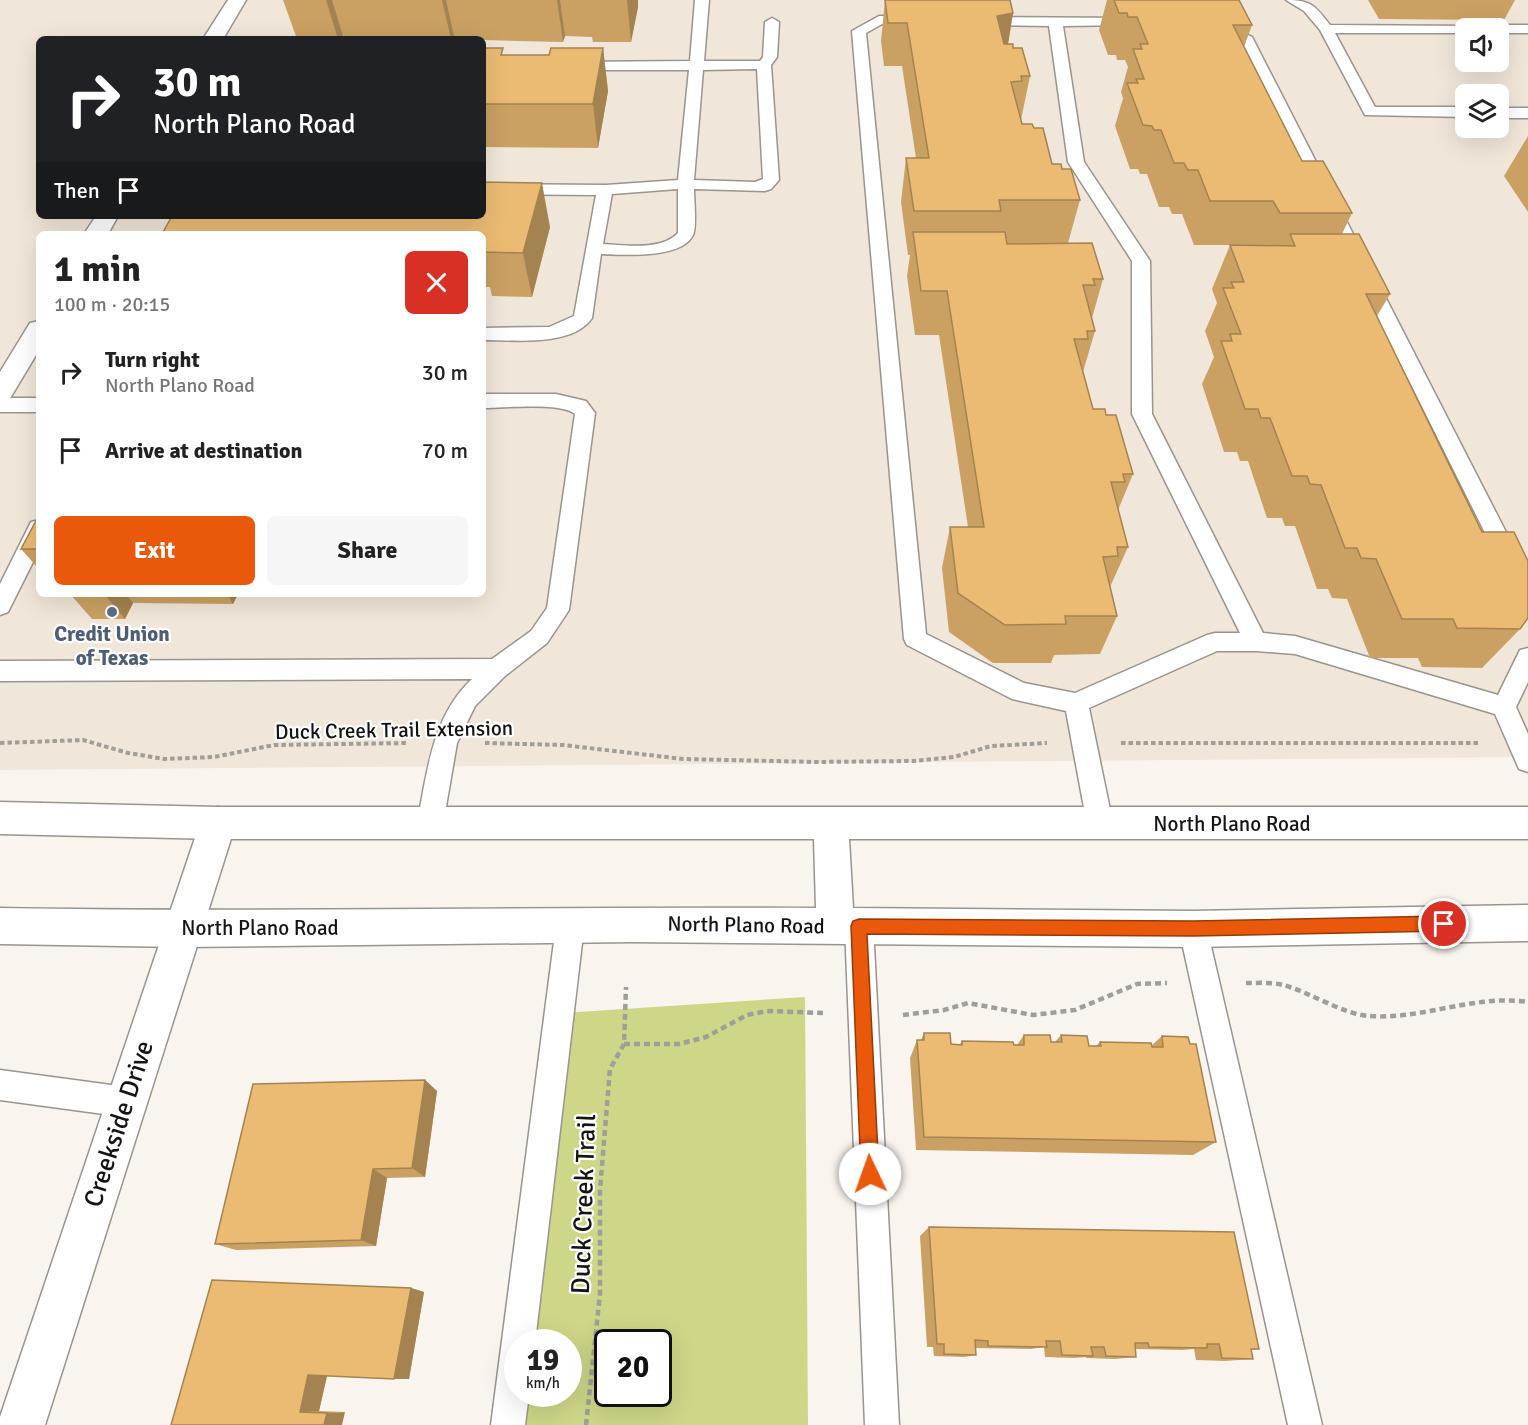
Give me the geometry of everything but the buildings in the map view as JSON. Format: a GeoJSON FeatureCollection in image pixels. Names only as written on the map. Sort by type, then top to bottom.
{"type":"FeatureCollection","features":[{"type":"Feature","properties":{"kind":"main road"},"geometry":{"type":"LineString","coordinates":[[215,36],[237,0]]}},
{"type":"Feature","properties":{"kind":"main road"},"geometry":{"type":"LineString","coordinates":[[0,393],[36,337]]}},
{"type":"Feature","properties":{"kind":"main road","name":"North Plano Road"},"geometry":{"type":"LineString","coordinates":[[0,818],[218,823],[430,824],[1528,823]]}},
{"type":"Feature","properties":{"kind":"main road"},"geometry":{"type":"LineString","coordinates":[[831,822],[847,926]]}},
{"type":"Feature","properties":{"kind":"main road","name":"Creekside Drive"},"geometry":{"type":"LineString","coordinates":[[21,1425],[218,823]]}},
{"type":"Feature","properties":{"kind":"main road","name":"North Plano Road"},"geometry":{"type":"LineString","coordinates":[[0,926],[182,929],[632,924],[1193,929],[1528,923]]}},
{"type":"Feature","properties":{"kind":"lane"},"geometry":{"type":"LineString","coordinates":[[594,249],[663,248],[675,245],[686,234],[687,184],[702,0]]}},
{"type":"Feature","properties":{"kind":"lane"},"geometry":{"type":"LineString","coordinates":[[1293,0],[1309,8],[1326,29],[1370,112],[1455,112]]}},
{"type":"Feature","properties":{"kind":"lane"},"geometry":{"type":"LineString","coordinates":[[938,20],[879,20],[859,31],[915,639],[1020,692],[1076,703],[1215,642],[1295,645],[1504,707],[1528,761]]}},
{"type":"Feature","properties":{"kind":"lane"},"geometry":{"type":"LineString","coordinates":[[961,21],[1147,22]]}},
{"type":"Feature","properties":{"kind":"lane"},"geometry":{"type":"LineString","coordinates":[[1055,21],[1076,162],[1141,261],[1142,414],[1256,642]]}},
{"type":"Feature","properties":{"kind":"lane"},"geometry":{"type":"LineString","coordinates":[[486,189],[606,190],[687,184],[765,186],[771,180],[764,65],[770,57],[772,22]]}},
{"type":"Feature","properties":{"kind":"lane"},"geometry":{"type":"LineString","coordinates":[[1205,23],[1216,23],[1245,37],[1528,597]]}},
{"type":"Feature","properties":{"kind":"lane"},"geometry":{"type":"LineString","coordinates":[[1326,29],[1455,29]]}},
{"type":"Feature","properties":{"kind":"lane"},"geometry":{"type":"LineString","coordinates":[[1509,29],[1528,29]]}},
{"type":"Feature","properties":{"kind":"lane"},"geometry":{"type":"LineString","coordinates":[[554,66],[764,65]]}},
{"type":"Feature","properties":{"kind":"lane"},"geometry":{"type":"LineString","coordinates":[[1509,112],[1528,113]]}},
{"type":"Feature","properties":{"kind":"lane"},"geometry":{"type":"LineString","coordinates":[[486,334],[561,332],[574,326],[583,318],[601,201],[606,190]]}},
{"type":"Feature","properties":{"kind":"lane"},"geometry":{"type":"LineString","coordinates":[[430,824],[445,743],[466,699],[497,669],[539,636],[558,610],[585,413],[579,406],[556,400],[486,401]]}},
{"type":"Feature","properties":{"kind":"lane"},"geometry":{"type":"LineString","coordinates":[[0,405],[36,405]]}},
{"type":"Feature","properties":{"kind":"lane"},"geometry":{"type":"LineString","coordinates":[[0,606],[36,534]]}},
{"type":"Feature","properties":{"kind":"lane"},"geometry":{"type":"LineString","coordinates":[[1504,707],[1528,657]]}},
{"type":"Feature","properties":{"kind":"lane"},"geometry":{"type":"LineString","coordinates":[[0,671],[497,669]]}},
{"type":"Feature","properties":{"kind":"lane"},"geometry":{"type":"LineString","coordinates":[[1076,703],[1100,824]]}},
{"type":"Feature","properties":{"kind":"lane"},"geometry":{"type":"LineString","coordinates":[[520,1329],[570,926]]}},
{"type":"Feature","properties":{"kind":"lane"},"geometry":{"type":"LineString","coordinates":[[847,926],[862,1014],[882,1425]]}},
{"type":"Feature","properties":{"kind":"lane"},"geometry":{"type":"LineString","coordinates":[[1193,929],[1305,1425]]}},
{"type":"Feature","properties":{"kind":"lane"},"geometry":{"type":"LineString","coordinates":[[0,1085],[126,1102]]}},
{"type":"Feature","properties":{"kind":"lane"},"geometry":{"type":"LineString","coordinates":[[508,1425],[510,1407]]}},
{"type":"Feature","properties":{"kind":"path","name":"Duck Creek Trail Extension"},"geometry":{"type":"LineString","coordinates":[[0,743],[82,740],[128,753],[164,759],[214,757],[274,745],[563,744],[683,759]]}},
{"type":"Feature","properties":{"kind":"path"},"geometry":{"type":"LineString","coordinates":[[624,1044],[679,1044],[706,1037],[747,1015],[767,1011],[915,1015],[968,1003],[1033,1015],[1075,1010],[1137,984],[1281,984],[1365,1016],[1389,1017],[1489,1000],[1508,999],[1528,1002]]}},
{"type":"Feature","properties":{"kind":"path","name":"Duck Creek Trail"},"geometry":{"type":"LineString","coordinates":[[586,1425],[600,1294],[600,1190],[609,1069],[624,1044],[626,987]]}},
{"type":"Feature","properties":{"kind":"shaded area"},"geometry":{"type":"Polygon","coordinates":[[[0,0],[1528,0],[1528,757],[0,770],[0,0]]]}},
{"type":"Feature","properties":{"kind":"green space"},"geometry":{"type":"Polygon","coordinates":[[[805,997],[808,1425],[495,1425],[504,1355],[504,1407],[582,1407],[582,1329],[507,1329],[548,1014],[805,997]]]}},
{"type":"Feature","properties":{"kind":"place","name":"Credit Union of Texas"},"geometry":{"type":"Point","coordinates":[112,612]}},
{"type":"Feature","properties":{"kind":"route"},"geometry":{"type":"LineString","coordinates":[[870,1174],[859,926],[1193,929],[1444,924]]}}]}
